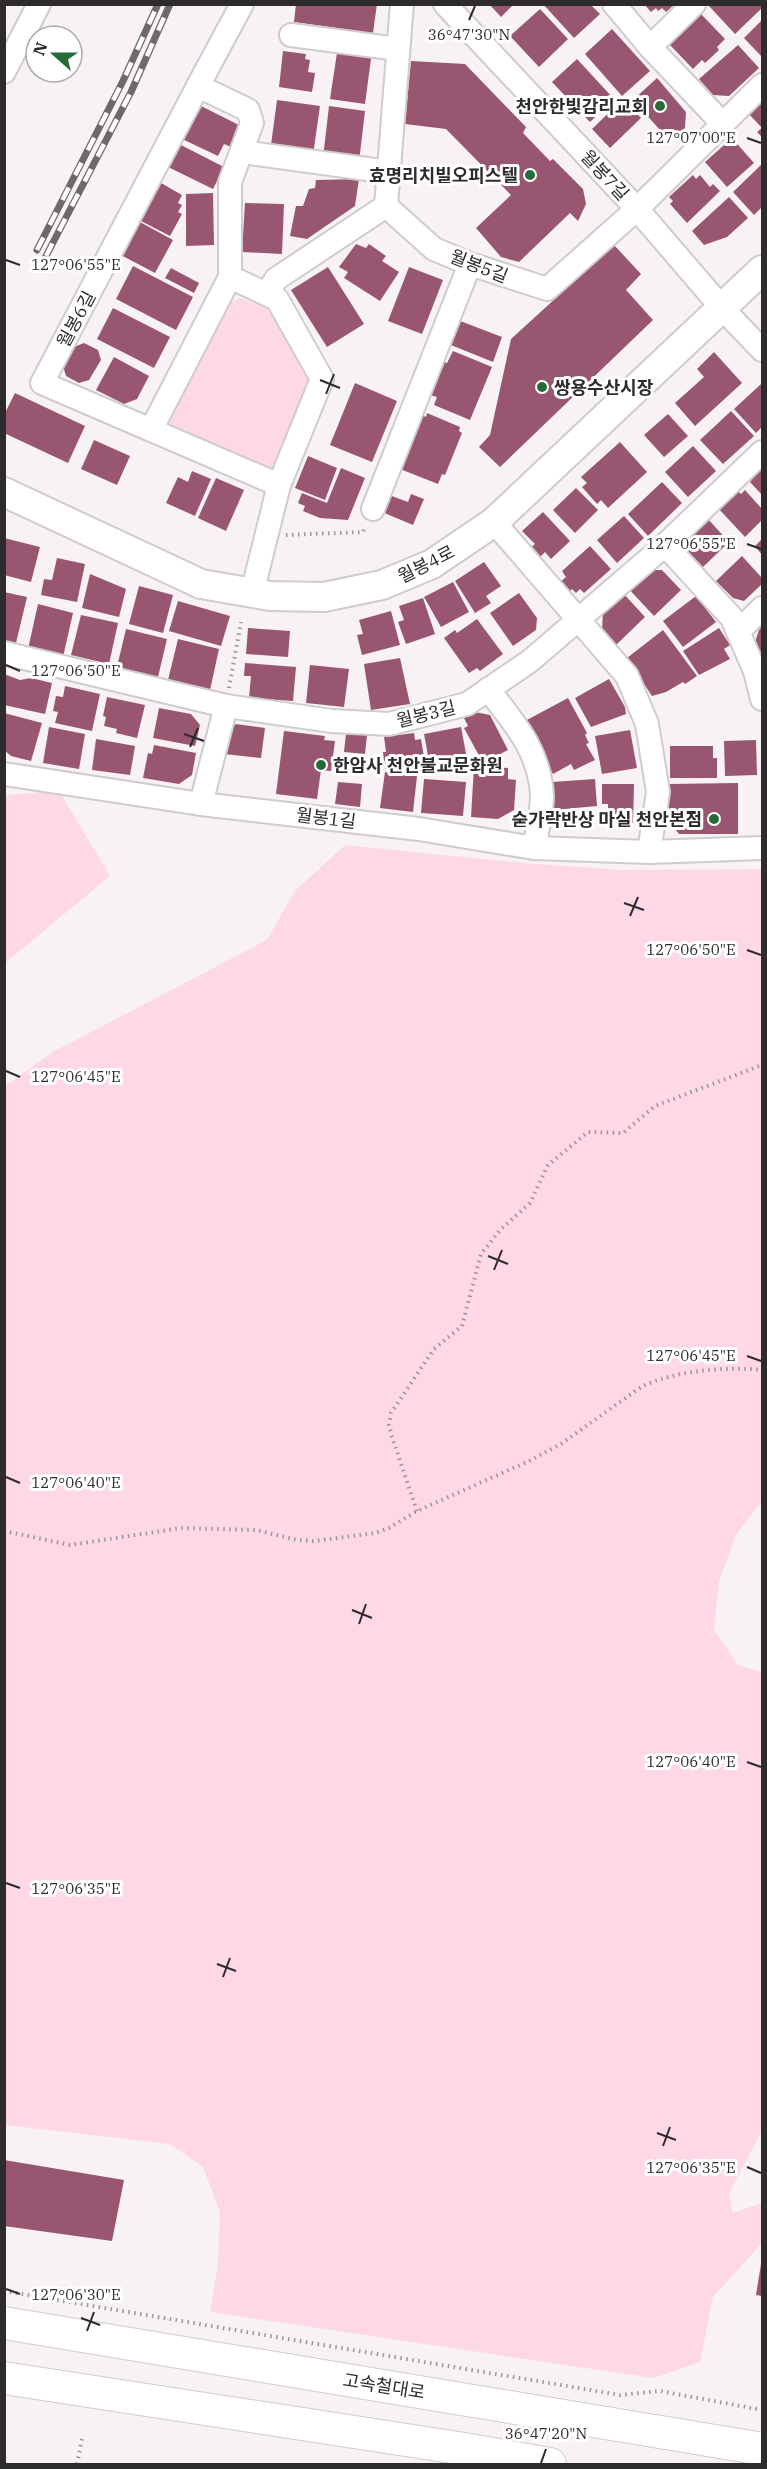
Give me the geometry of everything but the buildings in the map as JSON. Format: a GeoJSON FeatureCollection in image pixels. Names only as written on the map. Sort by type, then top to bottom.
{"type":"FeatureCollection","features":[{"type":"Feature","properties":{"kind":"main road","name":"고속철대로"},"geometry":{"type":"LineString","coordinates":[[4,2324],[762,2449]]}},
{"type":"Feature","properties":{"kind":"main road"},"geometry":{"type":"LineString","coordinates":[[4,2378],[457,2456],[550,2464]]}},
{"type":"Feature","properties":{"kind":"street"},"geometry":{"type":"LineString","coordinates":[[4,72],[39,4]]}},
{"type":"Feature","properties":{"kind":"street","name":"월봉6길"},"geometry":{"type":"LineString","coordinates":[[242,4],[42,383],[279,485]]}},
{"type":"Feature","properties":{"kind":"street"},"geometry":{"type":"LineString","coordinates":[[267,294],[276,279],[386,206],[402,4]]}},
{"type":"Feature","properties":{"kind":"street","name":"월봉7길"},"geometry":{"type":"LineString","coordinates":[[445,4],[637,209],[722,308],[762,350]]}},
{"type":"Feature","properties":{"kind":"street"},"geometry":{"type":"LineString","coordinates":[[614,4],[650,47],[722,123]]}},
{"type":"Feature","properties":{"kind":"street"},"geometry":{"type":"LineString","coordinates":[[650,47],[694,4]]}},
{"type":"Feature","properties":{"kind":"street"},"geometry":{"type":"LineString","coordinates":[[291,35],[398,49]]}},
{"type":"Feature","properties":{"kind":"street","name":"월봉5길"},"geometry":{"type":"LineString","coordinates":[[386,206],[434,249],[470,264],[547,289],[637,209],[762,85]]}},
{"type":"Feature","properties":{"kind":"street"},"geometry":{"type":"LineString","coordinates":[[152,430],[230,277],[230,182],[252,123],[248,110],[198,86]]}},
{"type":"Feature","properties":{"kind":"street"},"geometry":{"type":"LineString","coordinates":[[242,152],[389,172]]}},
{"type":"Feature","properties":{"kind":"street"},"geometry":{"type":"LineString","coordinates":[[374,509],[470,264]]}},
{"type":"Feature","properties":{"kind":"street","name":"월봉4로"},"geometry":{"type":"LineString","coordinates":[[4,492],[201,584],[270,596],[324,597],[382,585],[432,564],[494,522],[762,270]]}},
{"type":"Feature","properties":{"kind":"street"},"geometry":{"type":"LineString","coordinates":[[230,277],[278,299],[322,379],[279,485],[252,593]]}},
{"type":"Feature","properties":{"kind":"street","name":"월봉3길"},"geometry":{"type":"LineString","coordinates":[[4,653],[226,706],[332,721],[389,724],[467,704],[530,661],[665,545],[762,452]]}},
{"type":"Feature","properties":{"kind":"street"},"geometry":{"type":"LineString","coordinates":[[494,522],[627,676],[648,724],[658,792],[649,852]]}},
{"type":"Feature","properties":{"kind":"street"},"geometry":{"type":"LineString","coordinates":[[665,545],[732,618],[755,671],[762,699]]}},
{"type":"Feature","properties":{"kind":"street"},"geometry":{"type":"LineString","coordinates":[[738,632],[762,608]]}},
{"type":"Feature","properties":{"kind":"street"},"geometry":{"type":"LineString","coordinates":[[488,689],[516,726],[537,761],[542,798],[534,848]]}},
{"type":"Feature","properties":{"kind":"street"},"geometry":{"type":"LineString","coordinates":[[201,804],[226,706]]}},
{"type":"Feature","properties":{"kind":"street","name":"월봉1길"},"geometry":{"type":"LineString","coordinates":[[4,774],[201,804],[419,829],[534,848],[649,852],[762,848]]}},
{"type":"Feature","properties":{"kind":"path"},"geometry":{"type":"LineString","coordinates":[[267,533],[289,536],[363,532],[374,509]]}},
{"type":"Feature","properties":{"kind":"path"},"geometry":{"type":"LineString","coordinates":[[226,706],[241,622]]}},
{"type":"Feature","properties":{"kind":"path"},"geometry":{"type":"LineString","coordinates":[[417,1511],[392,1437],[391,1413],[434,1349],[462,1326],[481,1254],[500,1230],[530,1203],[548,1165],[588,1132],[623,1133],[655,1106],[762,1065]]}},
{"type":"Feature","properties":{"kind":"path"},"geometry":{"type":"LineString","coordinates":[[4,1531],[70,1545],[181,1528],[256,1530],[297,1540],[314,1541],[375,1533],[561,1444],[640,1387],[652,1381],[717,1371],[762,1370]]}},
{"type":"Feature","properties":{"kind":"path"},"geometry":{"type":"LineString","coordinates":[[4,2291],[620,2395],[660,2391],[762,2410]]}},
{"type":"Feature","properties":{"kind":"path"},"geometry":{"type":"LineString","coordinates":[[77,2464],[82,2439]]}},
{"type":"Feature","properties":{"kind":"shaded area"},"geometry":{"type":"Polygon","coordinates":[[[240,298],[266,307],[294,347],[308,380],[277,464],[265,470],[172,428],[168,419],[222,307],[240,298]]]}},
{"type":"Feature","properties":{"kind":"shaded area"},"geometry":{"type":"Polygon","coordinates":[[[59,791],[110,876],[5,963],[5,795],[59,791]]]}},
{"type":"Feature","properties":{"kind":"shaded area"},"geometry":{"type":"Polygon","coordinates":[[[345,845],[523,863],[622,870],[762,869],[762,1501],[736,1535],[719,1582],[714,1630],[738,1665],[762,1672],[762,2131],[729,2193],[733,2213],[762,2203],[762,2243],[713,2297],[700,2362],[653,2378],[210,2312],[218,2264],[220,2212],[203,2167],[170,2144],[5,2125],[5,1086],[53,1052],[267,940],[295,891],[345,845]]]}},
{"type":"Feature","properties":{"kind":"railway"},"geometry":{"type":"LineString","coordinates":[[37,250],[123,81],[158,4]]}},
{"type":"Feature","properties":{"kind":"railway"},"geometry":{"type":"LineString","coordinates":[[46,256],[131,92],[170,4]]}},
{"type":"Feature","properties":{"kind":"place","name":"천안한빛감리교회"},"geometry":{"type":"Point","coordinates":[660,106]}},
{"type":"Feature","properties":{"kind":"place","name":"효명리치빌오피스텔"},"geometry":{"type":"Point","coordinates":[530,175]}},
{"type":"Feature","properties":{"kind":"place","name":"쌍용수산시장"},"geometry":{"type":"Point","coordinates":[542,387]}},
{"type":"Feature","properties":{"kind":"place","name":"한암사 천안불교문화원"},"geometry":{"type":"Point","coordinates":[321,765]}},
{"type":"Feature","properties":{"kind":"place","name":"숟가락반상 마실 천안본점"},"geometry":{"type":"Point","coordinates":[714,819]}}]}
